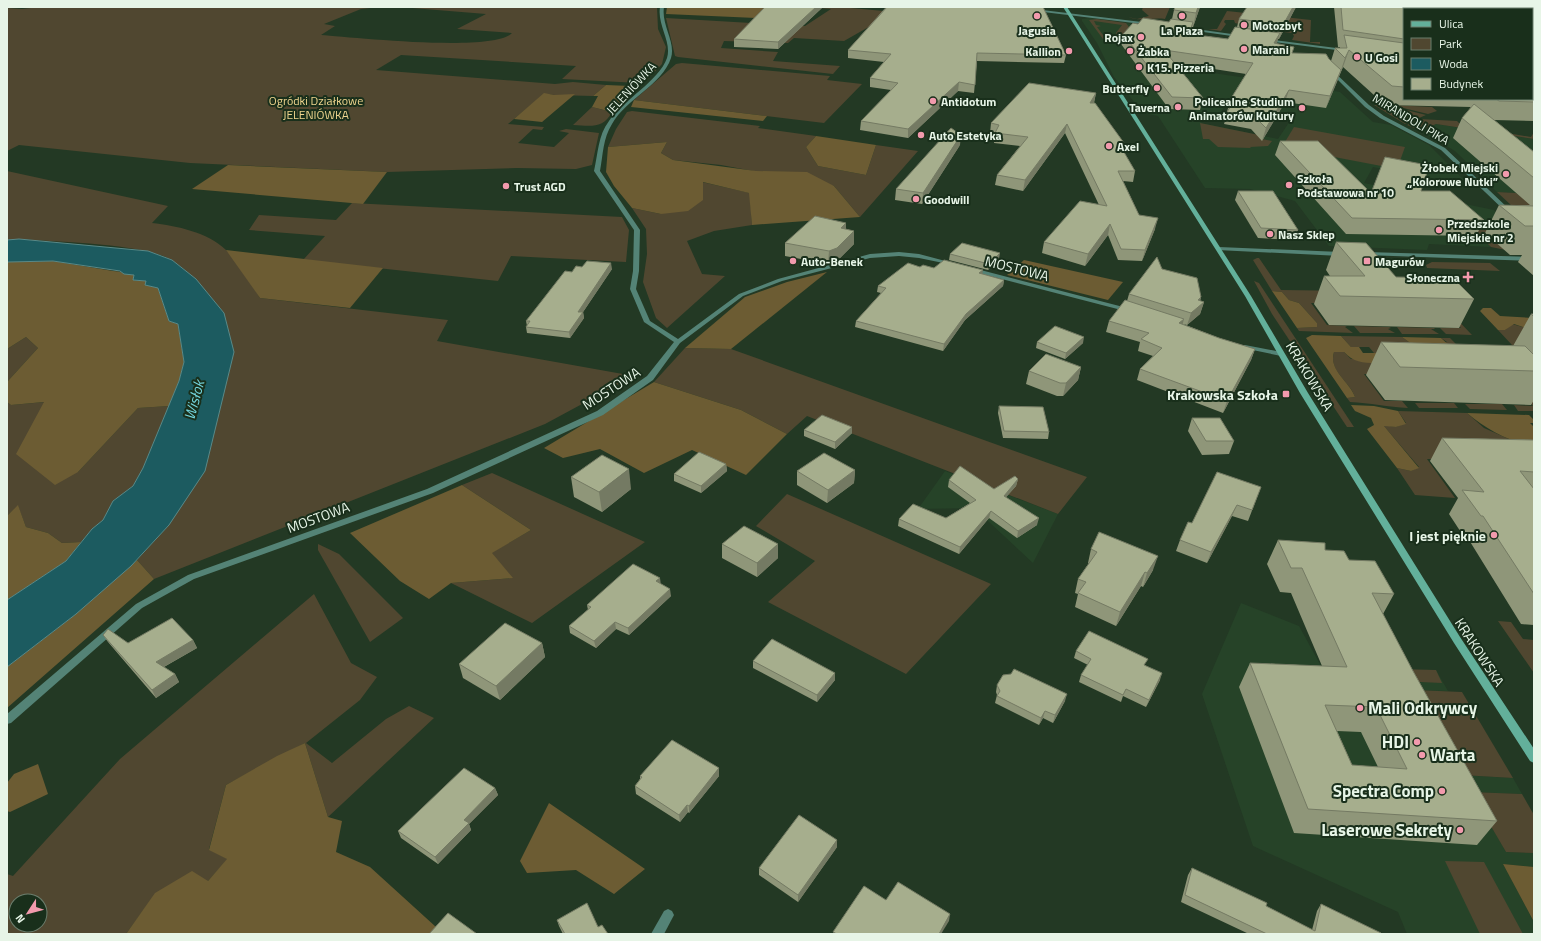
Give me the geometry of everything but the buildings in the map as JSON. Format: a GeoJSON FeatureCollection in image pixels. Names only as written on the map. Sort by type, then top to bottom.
{"type":"FeatureCollection","features":[{"type":"Feature","properties":{"kind":"main road","name":"KRAKOWSKA"},"geometry":{"type":"LineString","coordinates":[[1065,7],[1154,145],[1188,203],[1219,249],[1281,354],[1452,633],[1534,758]]}},
{"type":"Feature","properties":{"kind":"street","name":"JELENIÓWKA"},"geometry":{"type":"LineString","coordinates":[[662,7],[660,12],[665,35],[670,48],[669,59],[660,72],[619,113],[606,131],[597,171],[637,230],[636,271],[633,289],[647,322],[678,342]]}},
{"type":"Feature","properties":{"kind":"street"},"geometry":{"type":"LineString","coordinates":[[1030,10],[1068,13],[1157,25]]}},
{"type":"Feature","properties":{"kind":"street"},"geometry":{"type":"LineString","coordinates":[[1180,28],[1241,36]]}},
{"type":"Feature","properties":{"kind":"street"},"geometry":{"type":"LineString","coordinates":[[1262,39],[1348,51]]}},
{"type":"Feature","properties":{"kind":"street"},"geometry":{"type":"LineString","coordinates":[[1324,47],[1325,55]]}},
{"type":"Feature","properties":{"kind":"street","name":"MIRANDOLI PIKA"},"geometry":{"type":"LineString","coordinates":[[1327,68],[1367,106],[1377,113],[1443,149],[1511,214]]}},
{"type":"Feature","properties":{"kind":"street"},"geometry":{"type":"LineString","coordinates":[[1219,249],[1346,254]]}},
{"type":"Feature","properties":{"kind":"street","name":"MOSTOWA"},"geometry":{"type":"LineString","coordinates":[[7,720],[139,606],[191,577],[430,491],[600,413],[650,378],[678,342],[741,295],[788,278],[870,256],[899,254],[919,256],[1138,313]]}},
{"type":"Feature","properties":{"kind":"street"},"geometry":{"type":"LineString","coordinates":[[1362,254],[1534,260]]}},
{"type":"Feature","properties":{"kind":"street"},"geometry":{"type":"LineString","coordinates":[[1234,343],[1281,354]]}},
{"type":"Feature","properties":{"kind":"street"},"geometry":{"type":"LineString","coordinates":[[657,934],[668,914]]}},
{"type":"Feature","properties":{"kind":"shaded area"},"geometry":{"type":"Polygon","coordinates":[[[667,7],[764,8],[756,18],[666,14],[667,7]]]}},
{"type":"Feature","properties":{"kind":"shaded area","name":"Szkoła Podstawowa nr 10"},"geometry":{"type":"Polygon","coordinates":[[[1090,18],[1168,29],[1184,56],[1186,69],[1340,92],[1373,122],[1391,125],[1429,145],[1471,187],[1373,167],[1364,183],[1494,210],[1505,222],[1464,221],[1491,247],[1429,244],[1427,250],[1329,246],[1295,201],[1250,189],[1205,188],[1158,116],[1143,113],[1114,77],[1097,43],[1082,19],[1090,18]],[[1229,99],[1221,112],[1199,113],[1203,120],[1201,123],[1278,139],[1290,121],[1245,112],[1252,103],[1229,99]]]}},
{"type":"Feature","properties":{"kind":"shaded area"},"geometry":{"type":"Polygon","coordinates":[[[606,85],[639,88],[612,112],[592,107],[598,96],[593,96],[606,85]]]}},
{"type":"Feature","properties":{"kind":"shaded area"},"geometry":{"type":"Polygon","coordinates":[[[544,93],[554,95],[575,94],[542,122],[514,119],[544,93]]]}},
{"type":"Feature","properties":{"kind":"shaded area"},"geometry":{"type":"Polygon","coordinates":[[[634,100],[767,116],[763,121],[631,107],[634,100]]]}},
{"type":"Feature","properties":{"kind":"shaded area","name":"Żłobek Miejski „Kolorowe Nutki”"},"geometry":{"type":"Polygon","coordinates":[[[1436,124],[1534,139],[1534,203],[1516,193],[1497,192],[1455,151],[1421,131],[1436,124]]]}},
{"type":"Feature","properties":{"kind":"shaded area"},"geometry":{"type":"Polygon","coordinates":[[[816,136],[876,145],[866,175],[818,166],[806,147],[816,136]]]}},
{"type":"Feature","properties":{"kind":"shaded area"},"geometry":{"type":"Polygon","coordinates":[[[667,142],[661,153],[673,160],[756,171],[807,172],[834,186],[860,217],[752,225],[749,193],[703,182],[703,200],[688,211],[661,214],[632,208],[614,186],[606,172],[608,147],[667,142]]]}},
{"type":"Feature","properties":{"kind":"shaded area"},"geometry":{"type":"Polygon","coordinates":[[[228,165],[387,172],[363,204],[192,189],[228,165]]]}},
{"type":"Feature","properties":{"kind":"shaded area"},"geometry":{"type":"Polygon","coordinates":[[[226,250],[383,268],[350,308],[260,298],[226,250]]]}},
{"type":"Feature","properties":{"kind":"shaded area"},"geometry":{"type":"Polygon","coordinates":[[[1024,260],[1123,282],[1108,300],[1007,275],[1024,260]]]}},
{"type":"Feature","properties":{"kind":"shaded area"},"geometry":{"type":"Polygon","coordinates":[[[53,261],[118,271],[134,275],[133,280],[146,281],[146,285],[158,288],[169,321],[178,324],[184,362],[179,381],[169,406],[138,408],[78,472],[55,485],[16,454],[44,402],[11,405],[7,402],[7,382],[38,348],[26,337],[7,349],[7,262],[53,261]]]}},
{"type":"Feature","properties":{"kind":"shaded area"},"geometry":{"type":"Polygon","coordinates":[[[827,272],[731,349],[685,348],[745,297],[787,282],[827,272]]]}},
{"type":"Feature","properties":{"kind":"shaded area"},"geometry":{"type":"Polygon","coordinates":[[[1272,291],[1282,292],[1289,300],[1299,303],[1317,323],[1317,327],[1297,328],[1272,291]]]}},
{"type":"Feature","properties":{"kind":"shaded area"},"geometry":{"type":"Polygon","coordinates":[[[1483,308],[1491,308],[1500,316],[1534,318],[1529,329],[1514,324],[1505,330],[1498,330],[1480,311],[1483,308]]]}},
{"type":"Feature","properties":{"kind":"shaded area"},"geometry":{"type":"Polygon","coordinates":[[[1312,335],[1341,336],[1351,347],[1359,347],[1363,353],[1379,353],[1376,363],[1371,363],[1355,360],[1344,352],[1334,352],[1334,365],[1355,397],[1347,398],[1306,338],[1312,335]]]}},
{"type":"Feature","properties":{"kind":"shaded area"},"geometry":{"type":"Polygon","coordinates":[[[1402,337],[1441,338],[1451,347],[1413,345],[1402,337]]]}},
{"type":"Feature","properties":{"kind":"shaded area"},"geometry":{"type":"Polygon","coordinates":[[[654,382],[741,410],[787,434],[746,475],[692,450],[644,473],[600,449],[563,458],[544,448],[654,382]]]}},
{"type":"Feature","properties":{"kind":"shaded area"},"geometry":{"type":"Polygon","coordinates":[[[1351,405],[1374,406],[1398,411],[1406,424],[1396,427],[1384,426],[1419,468],[1411,471],[1397,468],[1367,429],[1374,425],[1371,418],[1355,411],[1351,405]]]}},
{"type":"Feature","properties":{"kind":"shaded area"},"geometry":{"type":"Polygon","coordinates":[[[1467,413],[1529,415],[1534,420],[1534,423],[1530,423],[1534,427],[1534,446],[1515,441],[1498,434],[1482,425],[1467,413]]]}},
{"type":"Feature","properties":{"kind":"shaded area"},"geometry":{"type":"Polygon","coordinates":[[[945,471],[1058,514],[1033,563],[974,508],[918,509],[945,471]]]}},
{"type":"Feature","properties":{"kind":"shaded area"},"geometry":{"type":"Polygon","coordinates":[[[462,485],[531,530],[492,553],[513,578],[451,583],[429,599],[400,581],[350,533],[462,485]]]}},
{"type":"Feature","properties":{"kind":"shaded area"},"geometry":{"type":"Polygon","coordinates":[[[18,505],[26,527],[48,533],[62,543],[81,542],[66,561],[7,600],[7,516],[18,505]]]}},
{"type":"Feature","properties":{"kind":"shaded area"},"geometry":{"type":"Polygon","coordinates":[[[137,560],[154,579],[7,708],[7,667],[76,614],[137,560]]]}},
{"type":"Feature","properties":{"kind":"shaded area"},"geometry":{"type":"Polygon","coordinates":[[[1241,603],[1299,626],[1327,677],[1436,670],[1448,691],[1415,690],[1461,775],[1513,778],[1522,794],[1472,792],[1506,852],[1534,853],[1534,867],[1503,864],[1534,922],[1534,934],[1407,934],[1398,912],[1253,846],[1202,694],[1241,603]]]}},
{"type":"Feature","properties":{"kind":"shaded area"},"geometry":{"type":"Polygon","coordinates":[[[305,743],[328,817],[342,821],[336,852],[370,867],[436,927],[430,934],[126,934],[155,893],[192,871],[208,881],[227,859],[209,850],[226,785],[277,756],[305,743]]]}},
{"type":"Feature","properties":{"kind":"shaded area"},"geometry":{"type":"Polygon","coordinates":[[[38,764],[48,794],[10,812],[7,811],[7,783],[14,774],[38,764]]]}},
{"type":"Feature","properties":{"kind":"shaded area"},"geometry":{"type":"Polygon","coordinates":[[[549,803],[645,869],[614,894],[576,870],[527,873],[520,861],[549,803]]]}},
{"type":"Feature","properties":{"kind":"shaded area"},"geometry":{"type":"Polygon","coordinates":[[[1503,864],[1534,867],[1534,922],[1503,864]]]}},
{"type":"Feature","properties":{"kind":"green space","name":"Ogródki Działkowe JELENIÓWKA"},"geometry":{"type":"Polygon","coordinates":[[[40,7],[379,7],[361,9],[324,24],[335,26],[321,35],[390,41],[452,43],[479,42],[500,39],[512,33],[457,29],[486,14],[400,7],[657,7],[658,29],[666,47],[662,64],[646,81],[639,83],[562,79],[576,66],[401,55],[376,70],[555,84],[573,82],[606,85],[593,96],[544,94],[508,124],[544,127],[542,130],[533,129],[518,143],[554,147],[569,133],[559,131],[566,129],[599,133],[592,165],[576,169],[517,168],[387,172],[190,163],[19,145],[7,151],[7,8],[22,9],[40,7]]]}},
{"type":"Feature","properties":{"kind":"green space"},"geometry":{"type":"Polygon","coordinates":[[[808,7],[840,7],[895,12],[844,41],[794,38],[788,43],[724,41],[721,48],[778,52],[773,61],[840,66],[833,74],[675,56],[666,18],[805,26],[831,9],[808,7]]]}},
{"type":"Feature","properties":{"kind":"green space"},"geometry":{"type":"Polygon","coordinates":[[[1143,7],[1170,7],[1165,19],[1137,19],[1149,16],[1142,10],[1143,7]]]}},
{"type":"Feature","properties":{"kind":"green space"},"geometry":{"type":"Polygon","coordinates":[[[1227,11],[1311,20],[1310,42],[1320,42],[1320,44],[1292,40],[1294,36],[1292,33],[1284,32],[1287,27],[1241,21],[1239,24],[1235,23],[1234,20],[1225,20],[1224,22],[1226,24],[1221,31],[1208,29],[1217,29],[1227,11]]]}},
{"type":"Feature","properties":{"kind":"green space"},"geometry":{"type":"Polygon","coordinates":[[[1097,19],[1126,23],[1129,27],[1121,37],[1117,36],[1116,33],[1122,25],[1094,21],[1096,25],[1101,26],[1097,27],[1106,39],[1103,39],[1089,20],[1097,19]]]}},
{"type":"Feature","properties":{"kind":"green space"},"geometry":{"type":"Polygon","coordinates":[[[682,63],[830,76],[827,80],[862,84],[824,123],[634,100],[676,64],[682,63]]]}},
{"type":"Feature","properties":{"kind":"green space"},"geometry":{"type":"Polygon","coordinates":[[[1374,105],[1387,105],[1426,115],[1405,124],[1374,105]]]}},
{"type":"Feature","properties":{"kind":"green space"},"geometry":{"type":"Polygon","coordinates":[[[1391,105],[1432,107],[1437,111],[1428,114],[1391,105]]]}},
{"type":"Feature","properties":{"kind":"green space"},"geometry":{"type":"Polygon","coordinates":[[[592,107],[612,112],[605,121],[600,124],[591,126],[573,125],[592,107]]]}},
{"type":"Feature","properties":{"kind":"green space"},"geometry":{"type":"Polygon","coordinates":[[[632,111],[760,126],[758,128],[816,136],[806,147],[818,166],[866,175],[876,145],[918,151],[860,217],[834,186],[721,165],[673,160],[661,153],[667,142],[608,147],[616,129],[627,112],[632,111]]]}},
{"type":"Feature","properties":{"kind":"green space"},"geometry":{"type":"Polygon","coordinates":[[[1419,119],[1457,121],[1459,123],[1478,128],[1531,137],[1534,132],[1534,139],[1436,124],[1421,131],[1407,125],[1419,119]]]}},
{"type":"Feature","properties":{"kind":"green space"},"geometry":{"type":"Polygon","coordinates":[[[1200,123],[1264,136],[1262,139],[1272,141],[1268,146],[1250,147],[1251,148],[1218,147],[1209,139],[1203,139],[1200,123]]]}},
{"type":"Feature","properties":{"kind":"green space"},"geometry":{"type":"Polygon","coordinates":[[[1294,127],[1405,147],[1397,169],[1282,147],[1294,127]]]}},
{"type":"Feature","properties":{"kind":"green space"},"geometry":{"type":"Polygon","coordinates":[[[7,171],[168,206],[152,223],[181,228],[201,234],[218,244],[226,250],[235,261],[260,298],[448,320],[437,341],[634,376],[545,424],[154,579],[137,560],[169,525],[224,313],[188,272],[173,261],[160,255],[143,250],[99,244],[19,239],[7,240],[7,171]]]}},
{"type":"Feature","properties":{"kind":"green space"},"geometry":{"type":"Polygon","coordinates":[[[702,182],[750,193],[752,225],[714,231],[687,241],[702,274],[725,276],[667,328],[656,318],[643,282],[647,254],[646,229],[632,208],[661,214],[702,182]]]}},
{"type":"Feature","properties":{"kind":"green space"},"geometry":{"type":"Polygon","coordinates":[[[1497,192],[1516,193],[1534,207],[1513,207],[1497,192]]]}},
{"type":"Feature","properties":{"kind":"green space"},"geometry":{"type":"Polygon","coordinates":[[[352,203],[622,217],[629,230],[626,262],[511,256],[498,281],[303,260],[325,236],[249,230],[259,215],[336,220],[352,203]]]}},
{"type":"Feature","properties":{"kind":"green space"},"geometry":{"type":"Polygon","coordinates":[[[1463,220],[1505,222],[1506,250],[1491,247],[1463,220]]]}},
{"type":"Feature","properties":{"kind":"green space"},"geometry":{"type":"Polygon","coordinates":[[[1259,258],[1281,290],[1431,292],[1472,335],[1446,334],[1440,328],[1461,328],[1440,306],[1311,303],[1327,325],[1347,326],[1345,327],[1353,333],[1299,331],[1297,328],[1316,327],[1317,323],[1299,303],[1289,300],[1282,292],[1272,291],[1253,260],[1259,258]]]}},
{"type":"Feature","properties":{"kind":"green space"},"geometry":{"type":"Polygon","coordinates":[[[1432,262],[1490,263],[1500,271],[1427,268],[1426,265],[1432,262]]]}},
{"type":"Feature","properties":{"kind":"green space"},"geometry":{"type":"Polygon","coordinates":[[[1254,281],[1259,283],[1354,427],[1347,427],[1272,314],[1254,281]]]}},
{"type":"Feature","properties":{"kind":"green space"},"geometry":{"type":"Polygon","coordinates":[[[1512,324],[1529,329],[1534,346],[1512,345],[1498,330],[1505,330],[1512,324]]]}},
{"type":"Feature","properties":{"kind":"green space"},"geometry":{"type":"Polygon","coordinates":[[[1354,326],[1389,327],[1391,328],[1388,329],[1395,333],[1360,333],[1354,326]]]}},
{"type":"Feature","properties":{"kind":"green space"},"geometry":{"type":"Polygon","coordinates":[[[1397,327],[1434,328],[1435,329],[1431,329],[1439,334],[1402,334],[1397,327]]]}},
{"type":"Feature","properties":{"kind":"green space"},"geometry":{"type":"Polygon","coordinates":[[[1341,336],[1402,337],[1413,345],[1447,342],[1441,338],[1450,338],[1461,349],[1487,351],[1534,401],[1534,411],[1518,411],[1514,405],[1533,406],[1508,378],[1364,374],[1384,401],[1402,401],[1408,408],[1350,402],[1347,398],[1355,397],[1334,365],[1334,352],[1344,352],[1351,359],[1379,353],[1374,353],[1369,347],[1351,347],[1341,336]]]}},
{"type":"Feature","properties":{"kind":"green space"},"geometry":{"type":"Polygon","coordinates":[[[26,337],[38,348],[7,382],[7,349],[26,337]]]}},
{"type":"Feature","properties":{"kind":"green space"},"geometry":{"type":"Polygon","coordinates":[[[685,348],[731,349],[1087,477],[1058,514],[807,416],[787,434],[741,410],[654,382],[685,348]]]}},
{"type":"Feature","properties":{"kind":"green space"},"geometry":{"type":"Polygon","coordinates":[[[7,402],[11,405],[45,402],[78,472],[138,408],[169,406],[143,468],[133,486],[113,501],[103,520],[92,529],[81,542],[62,543],[48,533],[26,527],[18,506],[7,516],[7,402]]]}},
{"type":"Feature","properties":{"kind":"green space"},"geometry":{"type":"Polygon","coordinates":[[[1415,403],[1454,403],[1458,408],[1419,408],[1415,403]]]}},
{"type":"Feature","properties":{"kind":"green space"},"geometry":{"type":"Polygon","coordinates":[[[1465,404],[1502,404],[1507,410],[1470,409],[1465,404]]]}},
{"type":"Feature","properties":{"kind":"green space"},"geometry":{"type":"Polygon","coordinates":[[[1398,411],[1467,413],[1484,428],[1518,443],[1534,462],[1427,459],[1455,498],[1415,495],[1397,468],[1411,471],[1419,467],[1383,425],[1396,427],[1406,423],[1398,411]]]}},
{"type":"Feature","properties":{"kind":"green space"},"geometry":{"type":"Polygon","coordinates":[[[492,473],[645,542],[532,623],[451,583],[512,578],[491,553],[531,530],[462,485],[492,473]]]}},
{"type":"Feature","properties":{"kind":"green space"},"geometry":{"type":"Polygon","coordinates":[[[787,494],[991,584],[906,674],[768,602],[815,561],[756,526],[787,494]]]}},
{"type":"Feature","properties":{"kind":"green space"},"geometry":{"type":"Polygon","coordinates":[[[318,544],[339,554],[403,618],[370,642],[318,550],[318,544]]]}},
{"type":"Feature","properties":{"kind":"green space"},"geometry":{"type":"Polygon","coordinates":[[[314,594],[351,663],[377,677],[360,700],[306,743],[332,763],[386,719],[409,706],[434,718],[328,817],[305,743],[226,785],[209,849],[228,859],[208,881],[156,893],[126,934],[7,934],[7,874],[13,876],[120,759],[314,594]]]}},
{"type":"Feature","properties":{"kind":"green space"},"geometry":{"type":"Polygon","coordinates":[[[1498,621],[1511,622],[1523,639],[1534,640],[1534,673],[1498,621]]]}},
{"type":"Feature","properties":{"kind":"green space"},"geometry":{"type":"Polygon","coordinates":[[[1398,669],[1436,670],[1442,683],[1399,681],[1398,669]]]}},
{"type":"Feature","properties":{"kind":"green space"},"geometry":{"type":"Polygon","coordinates":[[[1415,690],[1462,692],[1513,778],[1461,775],[1415,690]]]}},
{"type":"Feature","properties":{"kind":"green space"},"geometry":{"type":"Polygon","coordinates":[[[1471,792],[1522,794],[1534,815],[1534,853],[1506,852],[1471,792]]]}},
{"type":"Feature","properties":{"kind":"green space"},"geometry":{"type":"Polygon","coordinates":[[[1445,861],[1484,862],[1523,934],[1480,934],[1445,861]]]}},
{"type":"Feature","properties":{"kind":"water","name":"Wisłok"},"geometry":{"type":"Polygon","coordinates":[[[19,239],[148,251],[172,260],[196,279],[224,313],[234,352],[205,471],[169,525],[131,566],[76,614],[7,667],[7,600],[66,561],[92,529],[103,520],[113,501],[133,486],[143,468],[179,381],[184,362],[178,324],[169,321],[158,288],[145,285],[146,281],[133,280],[134,275],[124,274],[120,271],[53,261],[7,262],[7,240],[19,239]]]}},
{"type":"Feature","properties":{"kind":"place","name":"Jagusia"},"geometry":{"type":"Point","coordinates":[1037,16]}},
{"type":"Feature","properties":{"kind":"place","name":"La Plaza"},"geometry":{"type":"Point","coordinates":[1182,16]}},
{"type":"Feature","properties":{"kind":"place","name":"Motozbyt"},"geometry":{"type":"Point","coordinates":[1244,25]}},
{"type":"Feature","properties":{"kind":"place","name":"Rojax"},"geometry":{"type":"Point","coordinates":[1141,37]}},
{"type":"Feature","properties":{"kind":"place","name":"Marani"},"geometry":{"type":"Point","coordinates":[1244,49]}},
{"type":"Feature","properties":{"kind":"place","name":"Kallion"},"geometry":{"type":"Point","coordinates":[1069,51]}},
{"type":"Feature","properties":{"kind":"place","name":"Żabka"},"geometry":{"type":"Point","coordinates":[1130,51]}},
{"type":"Feature","properties":{"kind":"place","name":"U Gosi"},"geometry":{"type":"Point","coordinates":[1357,57]}},
{"type":"Feature","properties":{"kind":"place","name":"K15. Pizzeria"},"geometry":{"type":"Point","coordinates":[1139,67]}},
{"type":"Feature","properties":{"kind":"place","name":"Butterfly"},"geometry":{"type":"Point","coordinates":[1157,88]}},
{"type":"Feature","properties":{"kind":"place","name":"Antidotum"},"geometry":{"type":"Point","coordinates":[933,101]}},
{"type":"Feature","properties":{"kind":"place","name":"Taverna"},"geometry":{"type":"Point","coordinates":[1178,107]}},
{"type":"Feature","properties":{"kind":"place","name":"Policealne Studium Animatorów Kultury"},"geometry":{"type":"Point","coordinates":[1302,108]}},
{"type":"Feature","properties":{"kind":"place","name":"Auto Estetyka"},"geometry":{"type":"Point","coordinates":[921,135]}},
{"type":"Feature","properties":{"kind":"place","name":"Axel"},"geometry":{"type":"Point","coordinates":[1109,146]}},
{"type":"Feature","properties":{"kind":"place","name":"Żłobek Miejski „Kolorowe Nutki”"},"geometry":{"type":"Point","coordinates":[1506,174]}},
{"type":"Feature","properties":{"kind":"place","name":"Szkoła Podstawowa nr 10"},"geometry":{"type":"Point","coordinates":[1289,185]}},
{"type":"Feature","properties":{"kind":"place","name":"Trust AGD"},"geometry":{"type":"Point","coordinates":[506,186]}},
{"type":"Feature","properties":{"kind":"place","name":"Goodwill"},"geometry":{"type":"Point","coordinates":[916,199]}},
{"type":"Feature","properties":{"kind":"place","name":"Przedszkole Miejskie nr 2"},"geometry":{"type":"Point","coordinates":[1439,230]}},
{"type":"Feature","properties":{"kind":"place","name":"Nasz Sklep"},"geometry":{"type":"Point","coordinates":[1270,234]}},
{"type":"Feature","properties":{"kind":"place","name":"Auto-Benek"},"geometry":{"type":"Point","coordinates":[793,261]}},
{"type":"Feature","properties":{"kind":"place","name":"Magurów"},"geometry":{"type":"Point","coordinates":[1367,261]}},
{"type":"Feature","properties":{"kind":"place","name":"Słoneczna"},"geometry":{"type":"Point","coordinates":[1468,277]}},
{"type":"Feature","properties":{"kind":"place","name":"Krakowska Szkoła"},"geometry":{"type":"Point","coordinates":[1286,394]}},
{"type":"Feature","properties":{"kind":"place","name":"I jest pięknie"},"geometry":{"type":"Point","coordinates":[1494,535]}},
{"type":"Feature","properties":{"kind":"place","name":"Mali Odkrywcy"},"geometry":{"type":"Point","coordinates":[1360,708]}},
{"type":"Feature","properties":{"kind":"place","name":"HDI"},"geometry":{"type":"Point","coordinates":[1417,742]}},
{"type":"Feature","properties":{"kind":"place","name":"Warta"},"geometry":{"type":"Point","coordinates":[1422,755]}},
{"type":"Feature","properties":{"kind":"place","name":"Spectra Comp"},"geometry":{"type":"Point","coordinates":[1442,791]}},
{"type":"Feature","properties":{"kind":"place","name":"Laserowe Sekrety"},"geometry":{"type":"Point","coordinates":[1460,830]}}]}
